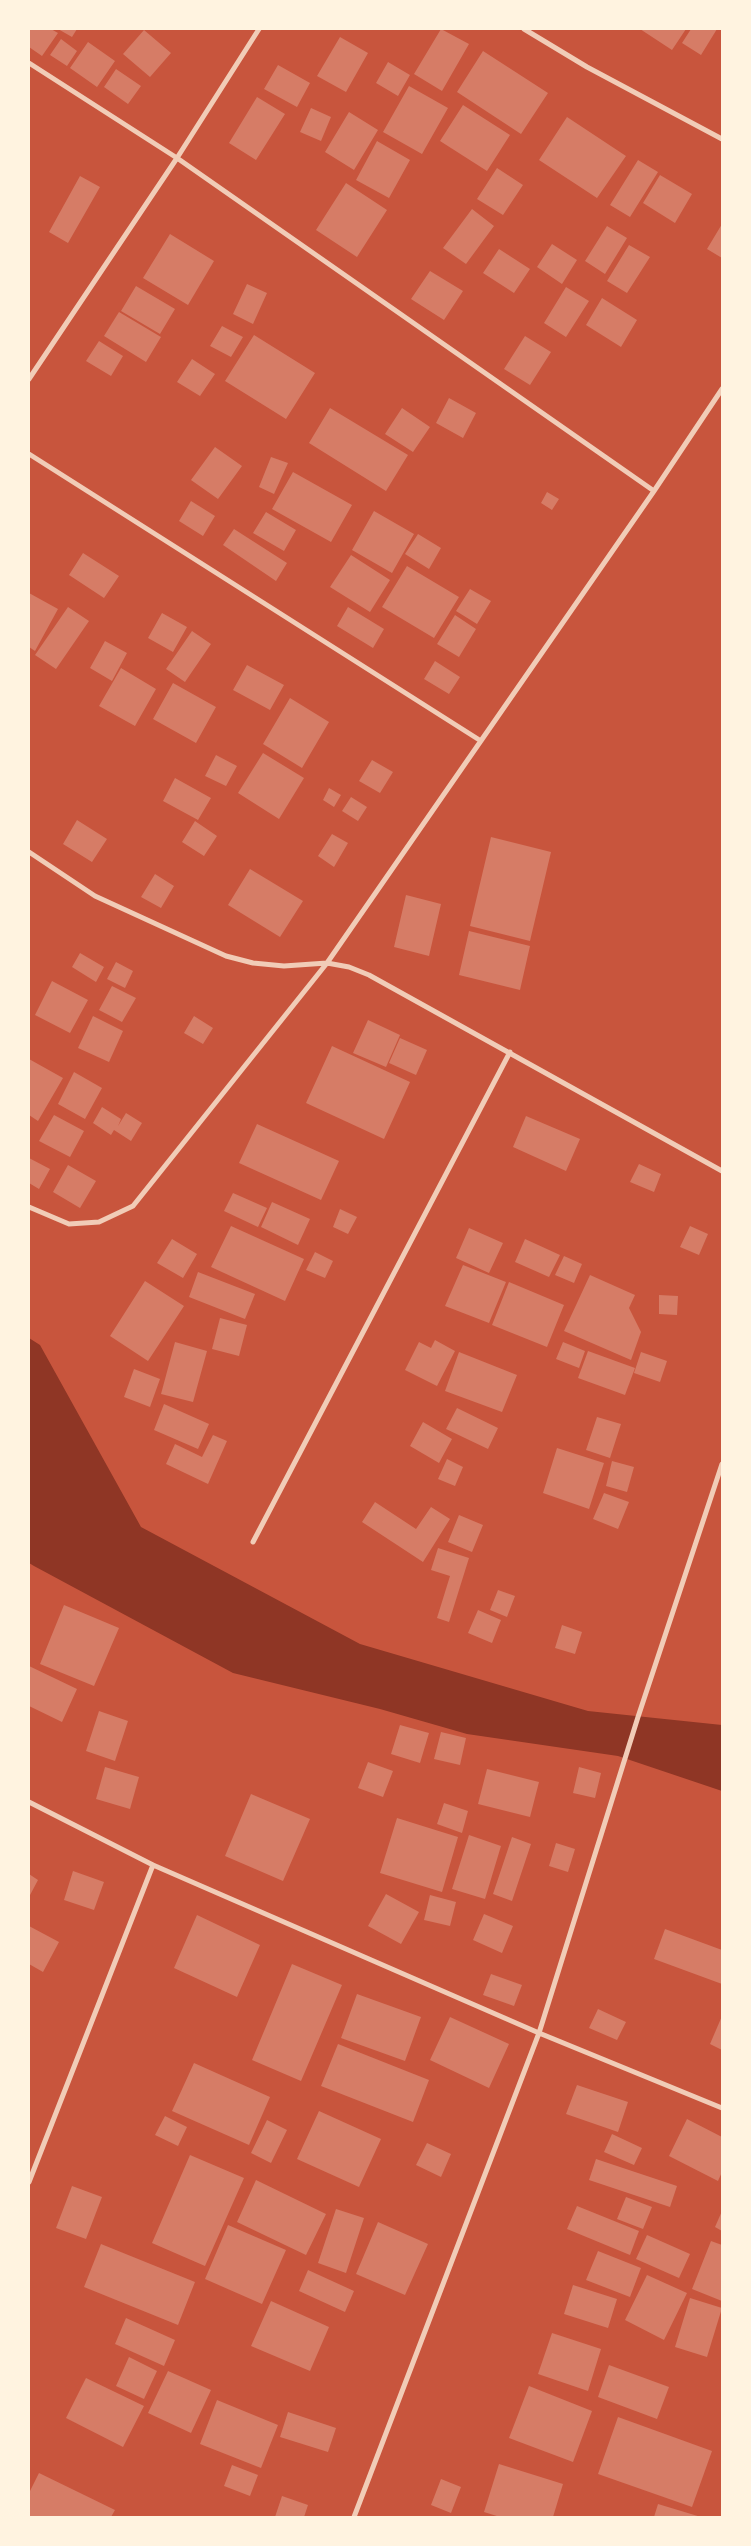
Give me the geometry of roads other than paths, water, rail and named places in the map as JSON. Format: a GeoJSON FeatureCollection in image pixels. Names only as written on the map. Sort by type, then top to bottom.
{"type":"FeatureCollection","features":[{"type":"Feature","properties":{"kind":"street"},"geometry":{"type":"LineString","coordinates":[[29,380],[259,29]]}},
{"type":"Feature","properties":{"kind":"street"},"geometry":{"type":"LineString","coordinates":[[524,29],[587,67],[722,139]]}},
{"type":"Feature","properties":{"kind":"street"},"geometry":{"type":"LineString","coordinates":[[29,62],[176,158],[654,491]]}},
{"type":"Feature","properties":{"kind":"street"},"geometry":{"type":"LineString","coordinates":[[29,1207],[70,1224],[100,1222],[133,1206],[327,963],[654,491],[722,389]]}},
{"type":"Feature","properties":{"kind":"street"},"geometry":{"type":"LineString","coordinates":[[29,454],[481,741]]}},
{"type":"Feature","properties":{"kind":"street"},"geometry":{"type":"LineString","coordinates":[[29,852],[95,896],[226,956],[253,963],[284,966],[327,963],[349,967],[369,975],[722,1171]]}},
{"type":"Feature","properties":{"kind":"street"},"geometry":{"type":"LineString","coordinates":[[253,1542],[510,1052]]}},
{"type":"Feature","properties":{"kind":"street"},"geometry":{"type":"LineString","coordinates":[[354,2517],[539,2033],[638,1716],[722,1464]]}},
{"type":"Feature","properties":{"kind":"street"},"geometry":{"type":"LineString","coordinates":[[29,1802],[153,1864],[539,2033],[722,2108]]}},
{"type":"Feature","properties":{"kind":"street"},"geometry":{"type":"LineString","coordinates":[[29,2182],[153,1864]]}}]}
